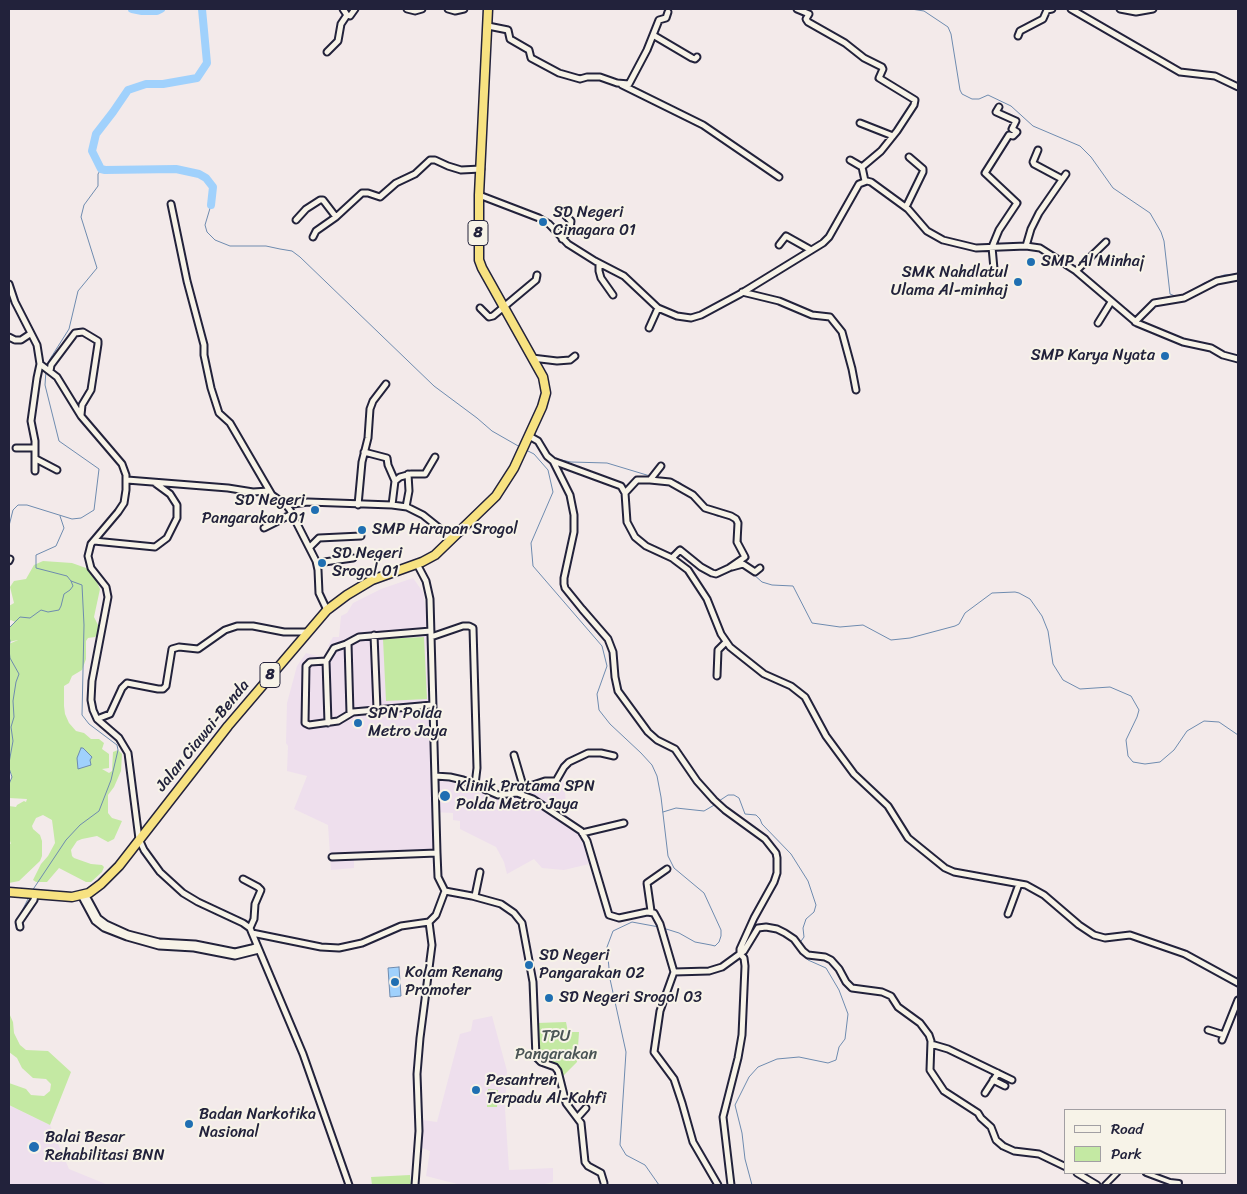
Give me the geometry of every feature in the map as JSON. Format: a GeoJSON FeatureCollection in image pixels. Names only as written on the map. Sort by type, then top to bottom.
{"type":"FeatureCollection","features":[{"type":"Feature","properties":{"kind":"highway","name":"8"},"geometry":{"type":"LineString","coordinates":[[488,9],[479,194],[479,260],[543,377],[546,392],[542,407],[529,437]]}},
{"type":"Feature","properties":{"kind":"highway","name":"Jalan Ciawai-Benda"},"geometry":{"type":"LineString","coordinates":[[83,895],[97,888],[106,880],[228,726],[327,610],[372,580],[432,558],[499,493],[529,437]]}},
{"type":"Feature","properties":{"kind":"highway"},"geometry":{"type":"LineString","coordinates":[[9,892],[67,897],[83,895]]}},
{"type":"Feature","properties":{"kind":"street"},"geometry":{"type":"LineString","coordinates":[[343,9],[347,15]]}},
{"type":"Feature","properties":{"kind":"street"},"geometry":{"type":"LineString","coordinates":[[327,52],[338,41],[341,24],[347,15],[351,15],[356,9]]}},
{"type":"Feature","properties":{"kind":"street"},"geometry":{"type":"LineString","coordinates":[[407,9],[422,9]]}},
{"type":"Feature","properties":{"kind":"street"},"geometry":{"type":"LineString","coordinates":[[448,9],[455,11],[464,9]]}},
{"type":"Feature","properties":{"kind":"street"},"geometry":{"type":"LineString","coordinates":[[797,9],[809,14],[806,19],[808,22],[845,43],[864,58],[882,67],[879,78],[915,99],[914,104],[893,136],[881,151],[862,168]]}},
{"type":"Feature","properties":{"kind":"street"},"geometry":{"type":"LineString","coordinates":[[1018,36],[1020,31],[1043,19],[1047,10],[1052,9]]}},
{"type":"Feature","properties":{"kind":"street"},"geometry":{"type":"LineString","coordinates":[[1071,9],[1180,72],[1216,76],[1238,87]]}},
{"type":"Feature","properties":{"kind":"street"},"geometry":{"type":"LineString","coordinates":[[1120,9],[1136,12],[1153,9]]}},
{"type":"Feature","properties":{"kind":"street"},"geometry":{"type":"LineString","coordinates":[[617,83],[628,84],[630,82],[659,20],[666,18],[668,12]]}},
{"type":"Feature","properties":{"kind":"street"},"geometry":{"type":"LineString","coordinates":[[488,26],[508,30],[510,40],[529,50],[531,58],[557,72],[580,79],[600,77],[617,83],[703,125],[779,176]]}},
{"type":"Feature","properties":{"kind":"street"},"geometry":{"type":"LineString","coordinates":[[653,35],[692,58],[695,59],[697,57]]}},
{"type":"Feature","properties":{"kind":"street"},"geometry":{"type":"LineString","coordinates":[[994,269],[992,248],[999,230],[1017,203],[986,173],[1009,135],[1013,136],[1016,132],[1012,129],[1016,121],[996,112],[999,107]]}},
{"type":"Feature","properties":{"kind":"street"},"geometry":{"type":"LineString","coordinates":[[860,123],[893,136]]}},
{"type":"Feature","properties":{"kind":"street"},"geometry":{"type":"LineString","coordinates":[[1038,150],[1033,162],[1034,164],[1062,179]]}},
{"type":"Feature","properties":{"kind":"street"},"geometry":{"type":"LineString","coordinates":[[906,207],[923,172],[923,169],[909,158]]}},
{"type":"Feature","properties":{"kind":"street"},"geometry":{"type":"LineString","coordinates":[[313,237],[316,231],[336,217],[362,193],[380,197],[396,183],[415,174],[430,160],[462,170],[480,169]]}},
{"type":"Feature","properties":{"kind":"street"},"geometry":{"type":"LineString","coordinates":[[850,160],[862,168],[864,181]]}},
{"type":"Feature","properties":{"kind":"street"},"geometry":{"type":"LineString","coordinates":[[1026,246],[1034,222],[1066,174]]}},
{"type":"Feature","properties":{"kind":"street"},"geometry":{"type":"LineString","coordinates":[[479,194],[539,218],[549,224],[562,239],[599,264],[624,276],[658,308],[687,318],[696,317],[742,292],[826,240],[859,184],[864,181],[871,182],[906,207],[927,230],[943,240],[969,247],[1026,246],[1040,248],[1076,271],[1135,322],[1183,342],[1211,348],[1223,356],[1238,358]]}},
{"type":"Feature","properties":{"kind":"street"},"geometry":{"type":"LineString","coordinates":[[296,220],[306,209],[320,200],[323,200],[336,217]]}},
{"type":"Feature","properties":{"kind":"street"},"geometry":{"type":"LineString","coordinates":[[171,204],[187,281],[204,345],[204,355],[212,394],[221,416],[230,423],[269,491],[275,498],[286,505],[310,547],[317,563],[319,593],[327,610]]}},
{"type":"Feature","properties":{"kind":"street"},"geometry":{"type":"LineString","coordinates":[[559,209],[571,221],[570,229],[562,239]]}},
{"type":"Feature","properties":{"kind":"street"},"geometry":{"type":"LineString","coordinates":[[780,245],[786,236],[811,250]]}},
{"type":"Feature","properties":{"kind":"street"},"geometry":{"type":"LineString","coordinates":[[1076,271],[1106,242]]}},
{"type":"Feature","properties":{"kind":"street"},"geometry":{"type":"LineString","coordinates":[[599,264],[601,278],[613,295]]}},
{"type":"Feature","properties":{"kind":"street"},"geometry":{"type":"LineString","coordinates":[[480,308],[490,317],[536,280],[537,276]]}},
{"type":"Feature","properties":{"kind":"street"},"geometry":{"type":"LineString","coordinates":[[1135,322],[1154,303],[1184,298],[1217,281],[1238,278]]}},
{"type":"Feature","properties":{"kind":"street"},"geometry":{"type":"LineString","coordinates":[[9,284],[17,306],[38,348],[41,365],[31,422],[36,459],[35,471]]}},
{"type":"Feature","properties":{"kind":"street"},"geometry":{"type":"LineString","coordinates":[[742,292],[778,301],[812,315],[830,317],[842,332],[856,390]]}},
{"type":"Feature","properties":{"kind":"street"},"geometry":{"type":"LineString","coordinates":[[1098,323],[1111,302]]}},
{"type":"Feature","properties":{"kind":"street"},"geometry":{"type":"LineString","coordinates":[[9,308],[17,306]]}},
{"type":"Feature","properties":{"kind":"street"},"geometry":{"type":"LineString","coordinates":[[649,328],[658,308]]}},
{"type":"Feature","properties":{"kind":"street"},"geometry":{"type":"LineString","coordinates":[[50,371],[51,365],[75,333],[83,332],[98,341],[91,390],[82,405],[81,416]]}},
{"type":"Feature","properties":{"kind":"street"},"geometry":{"type":"LineString","coordinates":[[9,337],[21,340],[30,334]]}},
{"type":"Feature","properties":{"kind":"street"},"geometry":{"type":"LineString","coordinates":[[532,358],[557,361],[570,360],[575,356]]}},
{"type":"Feature","properties":{"kind":"street"},"geometry":{"type":"LineString","coordinates":[[41,365],[58,376],[81,416],[122,464],[127,480],[122,507],[94,541],[89,550],[88,562],[106,587],[108,597],[91,690],[92,706],[97,719],[119,738],[128,753],[139,839],[144,850],[160,872],[183,893],[237,920],[251,931],[320,947],[338,948],[362,943],[401,926],[429,922],[436,915],[445,891],[438,877],[436,852],[430,592],[417,564]]}},
{"type":"Feature","properties":{"kind":"street"},"geometry":{"type":"LineString","coordinates":[[358,504],[364,452],[368,438],[369,413],[371,405],[386,384]]}},
{"type":"Feature","properties":{"kind":"street"},"geometry":{"type":"LineString","coordinates":[[529,437],[538,441],[547,456],[553,461],[621,486],[625,493],[628,522],[635,537],[646,546],[672,558],[688,570],[710,604],[721,634],[736,653],[764,674],[791,686],[805,697],[826,736],[842,759],[860,780],[888,806],[904,833],[913,843],[949,870],[1019,884],[1034,889],[1094,935],[1105,938],[1124,934],[1130,935],[1185,954],[1238,983]]}},
{"type":"Feature","properties":{"kind":"street"},"geometry":{"type":"LineString","coordinates":[[16,448],[35,448]]}},
{"type":"Feature","properties":{"kind":"street"},"geometry":{"type":"LineString","coordinates":[[364,452],[386,457],[395,481],[392,505]]}},
{"type":"Feature","properties":{"kind":"street"},"geometry":{"type":"LineString","coordinates":[[395,481],[408,474],[425,474],[435,457]]}},
{"type":"Feature","properties":{"kind":"street"},"geometry":{"type":"LineString","coordinates":[[36,459],[57,470]]}},
{"type":"Feature","properties":{"kind":"street"},"geometry":{"type":"LineString","coordinates":[[553,461],[570,495],[574,515],[574,532],[564,578],[565,588],[608,639],[613,652],[618,691],[648,732],[675,749],[697,781],[714,800],[746,826],[766,839],[776,853],[777,873],[774,882],[754,918],[740,949],[745,966],[742,1035],[723,1116],[731,1185]]}},
{"type":"Feature","properties":{"kind":"street"},"geometry":{"type":"LineString","coordinates":[[651,478],[661,466]]}},
{"type":"Feature","properties":{"kind":"street"},"geometry":{"type":"LineString","coordinates":[[406,507],[409,493],[408,474]]}},
{"type":"Feature","properties":{"kind":"street"},"geometry":{"type":"LineString","coordinates":[[625,493],[636,481],[651,478],[670,482],[693,495],[705,508],[736,519],[738,525],[737,542],[745,557],[731,567],[716,574],[701,567],[682,551],[678,551],[672,558]]}},
{"type":"Feature","properties":{"kind":"street"},"geometry":{"type":"LineString","coordinates":[[127,480],[228,488],[254,492],[269,491]]}},
{"type":"Feature","properties":{"kind":"street"},"geometry":{"type":"LineString","coordinates":[[94,541],[155,547],[167,538],[177,518],[177,504],[170,494],[155,483]]}},
{"type":"Feature","properties":{"kind":"street"},"geometry":{"type":"LineString","coordinates":[[286,505],[300,502],[406,507],[423,515],[451,540]]}},
{"type":"Feature","properties":{"kind":"street"},"geometry":{"type":"LineString","coordinates":[[264,528],[292,514]]}},
{"type":"Feature","properties":{"kind":"street"},"geometry":{"type":"LineString","coordinates":[[310,547],[319,538],[361,536]]}},
{"type":"Feature","properties":{"kind":"street"},"geometry":{"type":"LineString","coordinates":[[317,563],[353,558]]}},
{"type":"Feature","properties":{"kind":"street"},"geometry":{"type":"LineString","coordinates":[[731,567],[743,564],[756,572],[760,568]]}},
{"type":"Feature","properties":{"kind":"street"},"geometry":{"type":"LineString","coordinates":[[97,719],[110,714],[122,688],[127,683],[163,689],[166,686],[172,649],[198,649],[225,630],[237,626],[254,626],[284,632],[307,632]]}},
{"type":"Feature","properties":{"kind":"street"},"geometry":{"type":"LineString","coordinates":[[328,723],[326,661],[334,648],[348,643],[359,636],[431,634],[469,626],[472,628],[476,786]]}},
{"type":"Feature","properties":{"kind":"street"},"geometry":{"type":"LineString","coordinates":[[374,635],[377,710]]}},
{"type":"Feature","properties":{"kind":"street"},"geometry":{"type":"LineString","coordinates":[[717,676],[718,650],[726,642]]}},
{"type":"Feature","properties":{"kind":"street"},"geometry":{"type":"LineString","coordinates":[[348,643],[350,713]]}},
{"type":"Feature","properties":{"kind":"street"},"geometry":{"type":"LineString","coordinates":[[326,661],[310,662],[306,666],[305,723],[309,725],[344,719],[350,713],[432,705]]}},
{"type":"Feature","properties":{"kind":"street"},"geometry":{"type":"LineString","coordinates":[[434,776],[456,778],[498,795],[524,789],[545,781],[556,782],[568,762],[588,753],[614,756]]}},
{"type":"Feature","properties":{"kind":"street"},"geometry":{"type":"LineString","coordinates":[[514,755],[524,789]]}},
{"type":"Feature","properties":{"kind":"street"},"geometry":{"type":"LineString","coordinates":[[510,793],[533,798],[582,833],[590,848],[608,915],[618,918],[651,911]]}},
{"type":"Feature","properties":{"kind":"street"},"geometry":{"type":"LineString","coordinates":[[582,833],[624,823]]}},
{"type":"Feature","properties":{"kind":"street"},"geometry":{"type":"LineString","coordinates":[[332,857],[436,852]]}},
{"type":"Feature","properties":{"kind":"street"},"geometry":{"type":"LineString","coordinates":[[667,869],[647,883],[651,911],[656,915],[660,924],[674,972],[660,1011],[654,1052],[674,1079],[693,1142],[718,1185]]}},
{"type":"Feature","properties":{"kind":"street"},"geometry":{"type":"LineString","coordinates":[[475,896],[480,872]]}},
{"type":"Feature","properties":{"kind":"street"},"geometry":{"type":"LineString","coordinates":[[243,879],[261,890],[255,904],[251,931],[303,1054],[350,1185]]}},
{"type":"Feature","properties":{"kind":"street"},"geometry":{"type":"LineString","coordinates":[[1008,914],[1019,884]]}},
{"type":"Feature","properties":{"kind":"street"},"geometry":{"type":"LineString","coordinates":[[445,891],[475,896],[501,904],[514,913],[522,922],[533,982],[536,1057],[541,1062],[557,1069],[566,1103],[581,1123],[585,1162],[588,1166],[601,1173],[604,1183]]}},
{"type":"Feature","properties":{"kind":"street"},"geometry":{"type":"LineString","coordinates":[[20,927],[19,922],[34,900],[34,895]]}},
{"type":"Feature","properties":{"kind":"street"},"geometry":{"type":"LineString","coordinates":[[83,895],[98,918],[113,928],[128,934],[159,942],[235,952],[258,948]]}},
{"type":"Feature","properties":{"kind":"street"},"geometry":{"type":"LineString","coordinates":[[415,1185],[419,1131],[417,1084],[419,1047],[432,945],[429,922]]}},
{"type":"Feature","properties":{"kind":"street"},"geometry":{"type":"LineString","coordinates":[[674,972],[715,970],[744,951],[758,928],[777,929],[794,939],[806,954],[825,957],[830,960],[836,965],[852,988],[882,992],[891,996],[898,1007],[923,1026],[930,1035],[929,1064],[931,1074],[948,1094],[978,1113],[990,1127],[994,1138],[1000,1144],[1011,1150],[1039,1154],[1064,1166]]}},
{"type":"Feature","properties":{"kind":"street"},"geometry":{"type":"LineString","coordinates":[[1208,1030],[1223,1037],[1238,1000]]}},
{"type":"Feature","properties":{"kind":"street"},"geometry":{"type":"LineString","coordinates":[[931,1044],[948,1049],[1012,1080]]}},
{"type":"Feature","properties":{"kind":"street"},"geometry":{"type":"LineString","coordinates":[[985,1093],[998,1073]]}},
{"type":"Feature","properties":{"kind":"street"},"geometry":{"type":"LineString","coordinates":[[993,1080],[1005,1086]]}},
{"type":"Feature","properties":{"kind":"street"},"geometry":{"type":"LineString","coordinates":[[578,1117],[586,1108]]}},
{"type":"Feature","properties":{"kind":"street"},"geometry":{"type":"LineString","coordinates":[[1079,1174],[1097,1185]]}},
{"type":"Feature","properties":{"kind":"street"},"geometry":{"type":"LineString","coordinates":[[1105,1185],[1116,1174]]}},
{"type":"Feature","properties":{"kind":"street"},"geometry":{"type":"LineString","coordinates":[[1149,1174],[1170,1182],[1179,1183]]}},
{"type":"Feature","properties":{"kind":"shaded area","name":"SPN Polda Metro Jaya"},"geometry":{"type":"Polygon","coordinates":[[[413,578],[423,592],[428,623],[431,778],[452,780],[491,797],[501,798],[514,795],[529,787],[564,782],[568,826],[581,836],[589,864],[564,870],[542,868],[534,859],[507,874],[504,862],[496,847],[460,829],[460,821],[453,820],[453,813],[433,812],[433,853],[354,856],[354,868],[331,870],[328,825],[294,809],[307,776],[287,771],[287,703],[297,666],[306,653],[321,657],[326,656],[330,648],[328,646],[333,637],[339,637],[341,616],[347,613],[353,603],[381,589],[413,578]]]}},
{"type":"Feature","properties":{"kind":"shaded area","name":"Pesantren Terpadu Al-Kahfi"},"geometry":{"type":"Polygon","coordinates":[[[492,1016],[507,1071],[505,1109],[509,1170],[553,1168],[553,1182],[545,1185],[461,1185],[426,1176],[430,1151],[422,1148],[423,1120],[437,1122],[460,1034],[471,1031],[473,1020],[492,1016]]]}},
{"type":"Feature","properties":{"kind":"shaded area","name":"Balai Besar Rehabilitasi BNN"},"geometry":{"type":"Polygon","coordinates":[[[9,1105],[50,1125],[69,1169],[108,1185],[9,1185],[9,1105]]]}},
{"type":"Feature","properties":{"kind":"green space"},"geometry":{"type":"Polygon","coordinates":[[[43,561],[72,563],[86,568],[94,576],[100,589],[94,617],[98,625],[98,634],[95,637],[88,638],[86,641],[86,659],[82,670],[72,676],[69,683],[64,686],[65,714],[69,723],[76,731],[84,733],[91,739],[99,739],[104,743],[102,749],[109,754],[109,768],[102,769],[109,773],[112,771],[113,752],[118,750],[122,754],[121,771],[108,795],[108,813],[112,818],[122,821],[114,839],[108,842],[97,836],[82,839],[77,841],[71,850],[74,858],[104,867],[102,872],[91,882],[86,882],[59,868],[47,882],[36,882],[33,880],[55,843],[52,820],[43,815],[36,818],[32,826],[40,835],[42,841],[40,861],[19,881],[9,883],[9,843],[11,844],[9,838],[9,806],[16,807],[24,801],[26,802],[27,799],[9,798],[9,786],[12,775],[9,770],[9,644],[18,640],[9,642],[9,628],[15,622],[9,621],[9,606],[14,603],[10,587],[14,581],[26,579],[34,565],[43,561]]]}},
{"type":"Feature","properties":{"kind":"green space"},"geometry":{"type":"Polygon","coordinates":[[[424,637],[427,699],[386,701],[383,639],[424,637]]]}},
{"type":"Feature","properties":{"kind":"green space"},"geometry":{"type":"Polygon","coordinates":[[[9,1013],[13,1022],[14,1033],[20,1045],[26,1050],[48,1051],[71,1072],[50,1125],[9,1105],[9,1083],[26,1089],[31,1095],[44,1096],[50,1091],[51,1084],[46,1079],[33,1078],[22,1068],[17,1058],[9,1052],[9,1013]]]}},
{"type":"Feature","properties":{"kind":"green space","name":"TPU Pangarakan"},"geometry":{"type":"Polygon","coordinates":[[[566,1022],[568,1032],[579,1032],[577,1062],[563,1076],[556,1067],[543,1063],[538,1053],[537,1023],[566,1022]]]}},
{"type":"Feature","properties":{"kind":"green space"},"geometry":{"type":"Polygon","coordinates":[[[488,1089],[498,1090],[497,1107],[487,1107],[488,1089]]]}},
{"type":"Feature","properties":{"kind":"green space"},"geometry":{"type":"Polygon","coordinates":[[[410,1175],[411,1185],[372,1185],[371,1177],[410,1175]]]}},
{"type":"Feature","properties":{"kind":"water"},"geometry":{"type":"Polygon","coordinates":[[[81,748],[92,757],[90,760],[91,765],[78,769],[77,758],[81,748]]]}},
{"type":"Feature","properties":{"kind":"water","name":"Kolam Renang Promoter"},"geometry":{"type":"Polygon","coordinates":[[[399,967],[401,996],[390,997],[388,968],[399,967]]]}},
{"type":"Feature","properties":{"kind":"waterway"},"geometry":{"type":"LineString","coordinates":[[132,9],[142,11],[157,11],[161,9]]}},
{"type":"Feature","properties":{"kind":"waterway"},"geometry":{"type":"LineString","coordinates":[[202,9],[207,63],[197,78],[163,84],[146,84],[128,90],[96,134],[92,151],[101,169],[105,170],[176,169],[199,174],[206,178],[213,187],[211,205]]}},
{"type":"Feature","properties":{"kind":"waterway"},"geometry":{"type":"LineString","coordinates":[[911,9],[924,11],[948,27],[951,34],[962,94],[972,99],[979,99],[988,95],[1011,106],[1033,126],[1080,146],[1091,157],[1113,188],[1150,213],[1164,241],[1170,294],[1175,296],[1182,295],[1224,275],[1238,274]]}},
{"type":"Feature","properties":{"kind":"waterway"},"geometry":{"type":"LineString","coordinates":[[47,366],[69,329],[78,291],[97,268],[81,217],[84,205],[98,186],[98,174],[101,169]]}},
{"type":"Feature","properties":{"kind":"waterway"},"geometry":{"type":"LineString","coordinates":[[211,205],[205,225],[207,232],[215,240],[230,246],[266,246],[292,251],[434,386],[492,431],[520,447]]}},
{"type":"Feature","properties":{"kind":"waterway"},"geometry":{"type":"LineString","coordinates":[[9,526],[13,510],[18,505],[27,505],[72,519],[81,518],[94,510],[99,469],[59,441],[45,385],[46,370]]}},
{"type":"Feature","properties":{"kind":"waterway"},"geometry":{"type":"LineString","coordinates":[[526,450],[534,454],[548,470],[553,492],[531,543],[533,566],[602,646],[607,666],[597,694],[599,710],[610,724],[652,765],[657,776],[661,797],[668,856],[674,868],[704,893],[721,930],[721,936],[715,946],[695,942],[679,933],[663,928]]}},
{"type":"Feature","properties":{"kind":"waterway"},"geometry":{"type":"LineString","coordinates":[[552,458],[571,462],[607,463],[650,476]]}},
{"type":"Feature","properties":{"kind":"waterway"},"geometry":{"type":"LineString","coordinates":[[654,477],[663,479]]}},
{"type":"Feature","properties":{"kind":"waterway"},"geometry":{"type":"LineString","coordinates":[[671,480],[679,482],[695,494]]}},
{"type":"Feature","properties":{"kind":"waterway"},"geometry":{"type":"LineString","coordinates":[[705,510],[717,516],[732,519]]}},
{"type":"Feature","properties":{"kind":"waterway"},"geometry":{"type":"LineString","coordinates":[[32,891],[66,840],[80,825],[99,811],[111,780],[118,750],[117,745],[89,724],[82,715],[84,625],[82,585],[71,581],[67,576],[36,568],[36,555],[56,546],[64,528],[60,516]]}},
{"type":"Feature","properties":{"kind":"waterway"},"geometry":{"type":"LineString","coordinates":[[740,533],[742,546]]}},
{"type":"Feature","properties":{"kind":"waterway"},"geometry":{"type":"LineString","coordinates":[[752,573],[762,582],[772,585],[793,586],[812,623],[840,627],[863,625],[891,640],[910,638],[955,626],[959,624],[965,613],[992,593],[1019,593],[1030,599],[1042,616],[1048,631],[1053,664],[1063,680],[1080,689],[1110,687],[1131,696],[1139,710],[1126,740],[1128,756],[1133,762],[1145,764],[1160,762],[1174,750],[1187,731],[1204,721],[1219,722],[1238,735]]}},
{"type":"Feature","properties":{"kind":"waterway"},"geometry":{"type":"LineString","coordinates":[[9,628],[20,617],[30,618],[41,610],[48,612],[59,610],[64,594],[73,586],[71,581]]}},
{"type":"Feature","properties":{"kind":"waterway"},"geometry":{"type":"LineString","coordinates":[[9,637],[9,649]]}},
{"type":"Feature","properties":{"kind":"waterway"},"geometry":{"type":"LineString","coordinates":[[9,650],[10,658],[19,674],[13,701],[14,717],[11,727],[13,741],[9,763]]}},
{"type":"Feature","properties":{"kind":"waterway"},"geometry":{"type":"LineString","coordinates":[[9,768],[12,777],[9,784]]}},
{"type":"Feature","properties":{"kind":"waterway"},"geometry":{"type":"LineString","coordinates":[[719,801],[728,795],[734,795],[739,798],[745,814],[756,815],[760,819],[762,824],[791,854],[808,881],[816,905],[814,912],[806,919],[803,928],[804,937],[799,944]]}},
{"type":"Feature","properties":{"kind":"waterway"},"geometry":{"type":"LineString","coordinates":[[663,812],[676,808],[704,811],[716,804]]}},
{"type":"Feature","properties":{"kind":"waterway"},"geometry":{"type":"LineString","coordinates":[[19,917],[29,897]]}},
{"type":"Feature","properties":{"kind":"waterway"},"geometry":{"type":"LineString","coordinates":[[659,927],[632,922],[613,931],[607,947],[610,979],[626,1052],[620,1145],[626,1155],[645,1165],[659,1185]]}},
{"type":"Feature","properties":{"kind":"waterway"},"geometry":{"type":"LineString","coordinates":[[752,1185],[735,1105],[749,1077],[758,1067],[777,1059],[799,1057],[828,1063],[836,1060],[839,1047],[845,1039],[848,1014],[839,990],[826,968],[808,960],[797,948]]}},
{"type":"Feature","properties":{"kind":"place","name":"SD Negeri Cinagara 01"},"geometry":{"type":"Point","coordinates":[543,222]}},
{"type":"Feature","properties":{"kind":"place","name":"SMP Al Minhaj"},"geometry":{"type":"Point","coordinates":[1031,262]}},
{"type":"Feature","properties":{"kind":"place","name":"SMK Nahdlatul Ulama Al-minhaj"},"geometry":{"type":"Point","coordinates":[1018,282]}},
{"type":"Feature","properties":{"kind":"place","name":"SMP Karya Nyata"},"geometry":{"type":"Point","coordinates":[1165,356]}},
{"type":"Feature","properties":{"kind":"place","name":"SD Negeri Pangarakan 01"},"geometry":{"type":"Point","coordinates":[315,510]}},
{"type":"Feature","properties":{"kind":"place","name":"SMP Harapan Srogol"},"geometry":{"type":"Point","coordinates":[362,530]}},
{"type":"Feature","properties":{"kind":"place","name":"SD Negeri Srogol 01"},"geometry":{"type":"Point","coordinates":[322,563]}},
{"type":"Feature","properties":{"kind":"place","name":"SPN Polda Metro Jaya"},"geometry":{"type":"Point","coordinates":[358,723]}},
{"type":"Feature","properties":{"kind":"place","name":"Klinik Pratama SPN Polda Metro Jaya"},"geometry":{"type":"Point","coordinates":[445,796]}},
{"type":"Feature","properties":{"kind":"place","name":"SD Negeri Pangarakan 02"},"geometry":{"type":"Point","coordinates":[529,965]}},
{"type":"Feature","properties":{"kind":"place","name":"Kolam Renang Promoter"},"geometry":{"type":"Point","coordinates":[395,982]}},
{"type":"Feature","properties":{"kind":"place","name":"SD Negeri Srogol 03"},"geometry":{"type":"Point","coordinates":[549,998]}},
{"type":"Feature","properties":{"kind":"place","name":"Pesantren Terpadu Al-Kahfi"},"geometry":{"type":"Point","coordinates":[476,1090]}},
{"type":"Feature","properties":{"kind":"place","name":"Badan Narkotika Nasional"},"geometry":{"type":"Point","coordinates":[189,1124]}},
{"type":"Feature","properties":{"kind":"place","name":"Balai Besar Rehabilitasi BNN"},"geometry":{"type":"Point","coordinates":[34,1147]}}]}
